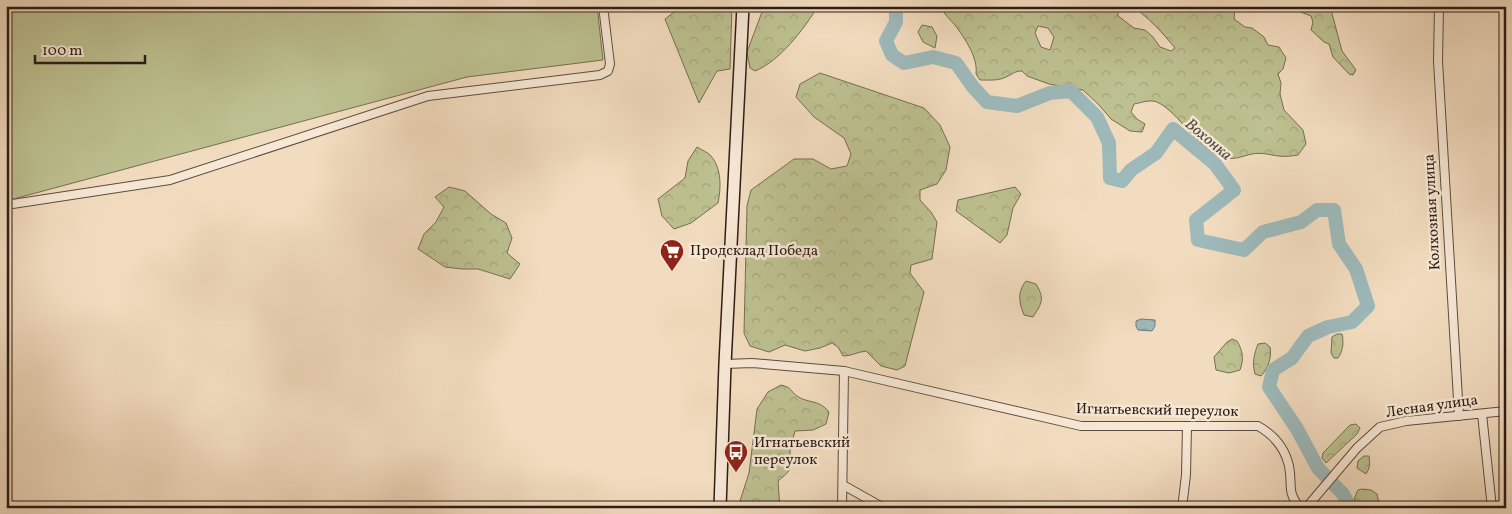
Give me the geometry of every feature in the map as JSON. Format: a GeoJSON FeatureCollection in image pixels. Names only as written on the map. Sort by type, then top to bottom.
{"type":"FeatureCollection","features":[{"type":"Feature","properties":{"kind":"main road"},"geometry":{"type":"LineString","coordinates":[[721,507],[725,364],[743,6]]}},
{"type":"Feature","properties":{"kind":"street"},"geometry":{"type":"LineString","coordinates":[[6,205],[170,180],[428,96],[600,74],[608,71],[610,64],[603,6]]}},
{"type":"Feature","properties":{"kind":"street","name":"Колхозная улица"},"geometry":{"type":"LineString","coordinates":[[1439,6],[1438,61],[1459,416]]}},
{"type":"Feature","properties":{"kind":"street","name":"Игнатьевский переулок"},"geometry":{"type":"LineString","coordinates":[[725,364],[752,363],[844,371],[1081,426],[1258,426],[1271,433],[1280,443],[1289,466],[1290,492],[1305,507]]}},
{"type":"Feature","properties":{"kind":"street"},"geometry":{"type":"LineString","coordinates":[[842,508],[844,371]]}},
{"type":"Feature","properties":{"kind":"street","name":"Лесная улица"},"geometry":{"type":"LineString","coordinates":[[1305,507],[1357,448],[1380,427],[1406,421],[1506,411]]}},
{"type":"Feature","properties":{"kind":"street"},"geometry":{"type":"LineString","coordinates":[[1482,414],[1492,508]]}},
{"type":"Feature","properties":{"kind":"street"},"geometry":{"type":"LineString","coordinates":[[1182,508],[1186,476],[1187,426]]}},
{"type":"Feature","properties":{"kind":"street"},"geometry":{"type":"LineString","coordinates":[[843,485],[884,508]]}},
{"type":"Feature","properties":{"kind":"green space"},"geometry":{"type":"Polygon","coordinates":[[[6,6],[597,6],[603,60],[467,77],[6,201],[6,6]]]}},
{"type":"Feature","properties":{"kind":"green space"},"geometry":{"type":"Polygon","coordinates":[[[682,6],[732,6],[730,69],[717,71],[699,103],[665,19],[682,6]]]}},
{"type":"Feature","properties":{"kind":"green space"},"geometry":{"type":"Polygon","coordinates":[[[761,6],[818,6],[791,43],[773,60],[755,71],[750,68],[747,52],[762,12],[761,6]]]}},
{"type":"Feature","properties":{"kind":"green space"},"geometry":{"type":"Polygon","coordinates":[[[941,6],[1118,6],[1118,16],[1134,28],[1145,30],[1160,47],[1171,51],[1175,48],[1165,36],[1150,20],[1132,6],[1235,6],[1234,19],[1245,27],[1252,28],[1264,37],[1268,45],[1279,47],[1286,58],[1283,69],[1278,74],[1281,83],[1280,94],[1284,110],[1303,130],[1306,144],[1298,155],[1284,156],[1256,153],[1226,158],[1213,153],[1204,146],[1173,114],[1154,101],[1134,104],[1131,112],[1145,124],[1142,132],[1130,131],[1111,119],[1083,90],[1049,84],[1027,76],[1022,71],[1000,79],[980,80],[976,74],[975,61],[970,48],[959,30],[941,6]],[[1038,26],[1035,33],[1041,47],[1050,50],[1054,37],[1048,28],[1038,26]]]}},
{"type":"Feature","properties":{"kind":"green space"},"geometry":{"type":"Polygon","coordinates":[[[1285,6],[1330,6],[1342,51],[1356,70],[1353,75],[1349,74],[1333,57],[1329,44],[1311,30],[1313,22],[1311,16],[1285,6]]]}},
{"type":"Feature","properties":{"kind":"green space"},"geometry":{"type":"Polygon","coordinates":[[[922,25],[932,27],[937,36],[935,48],[923,42],[918,32],[922,25]]]}},
{"type":"Feature","properties":{"kind":"green space"},"geometry":{"type":"Polygon","coordinates":[[[820,73],[924,108],[940,125],[950,147],[946,170],[937,184],[920,190],[920,200],[937,222],[932,259],[911,265],[910,273],[924,292],[905,366],[897,370],[881,366],[866,351],[843,356],[838,347],[832,343],[805,351],[785,345],[769,352],[750,346],[744,333],[747,206],[751,190],[794,159],[813,159],[831,169],[847,166],[851,154],[844,138],[814,117],[796,97],[800,84],[820,73]]]}},
{"type":"Feature","properties":{"kind":"green space"},"geometry":{"type":"Polygon","coordinates":[[[697,147],[710,155],[715,161],[720,185],[718,203],[691,223],[674,229],[662,216],[658,199],[685,178],[688,161],[697,147]]]}},
{"type":"Feature","properties":{"kind":"green space"},"geometry":{"type":"Polygon","coordinates":[[[449,187],[465,191],[491,214],[506,223],[512,238],[507,253],[520,264],[510,279],[478,269],[445,267],[418,249],[424,234],[436,222],[444,207],[435,197],[449,187]]]}},
{"type":"Feature","properties":{"kind":"green space"},"geometry":{"type":"Polygon","coordinates":[[[1015,187],[1021,194],[1013,208],[1007,235],[1000,243],[956,211],[958,200],[1015,187]]]}},
{"type":"Feature","properties":{"kind":"green space"},"geometry":{"type":"Polygon","coordinates":[[[1026,281],[1036,284],[1041,294],[1040,304],[1033,317],[1024,315],[1020,302],[1021,289],[1026,281]]]}},
{"type":"Feature","properties":{"kind":"green space"},"geometry":{"type":"Polygon","coordinates":[[[1342,334],[1343,346],[1338,358],[1334,358],[1331,353],[1332,337],[1342,334]]]}},
{"type":"Feature","properties":{"kind":"green space"},"geometry":{"type":"Polygon","coordinates":[[[1232,339],[1237,341],[1241,348],[1242,362],[1240,370],[1229,373],[1216,370],[1214,357],[1232,339]]]}},
{"type":"Feature","properties":{"kind":"green space"},"geometry":{"type":"Polygon","coordinates":[[[1265,343],[1270,347],[1270,359],[1266,370],[1261,376],[1255,374],[1254,359],[1258,344],[1265,343]]]}},
{"type":"Feature","properties":{"kind":"green space"},"geometry":{"type":"Polygon","coordinates":[[[781,385],[789,388],[801,398],[818,403],[825,408],[829,412],[826,424],[813,430],[795,431],[790,448],[791,462],[789,471],[778,481],[780,508],[741,508],[740,501],[749,473],[757,409],[768,392],[781,385]]]}},
{"type":"Feature","properties":{"kind":"green space"},"geometry":{"type":"Polygon","coordinates":[[[1356,424],[1360,428],[1357,434],[1326,463],[1322,458],[1323,453],[1350,425],[1356,424]]]}},
{"type":"Feature","properties":{"kind":"green space"},"geometry":{"type":"Polygon","coordinates":[[[1364,456],[1369,456],[1370,464],[1366,474],[1357,468],[1358,461],[1364,456]]]}},
{"type":"Feature","properties":{"kind":"green space"},"geometry":{"type":"Polygon","coordinates":[[[1358,490],[1371,490],[1377,494],[1380,508],[1358,507],[1354,499],[1358,490]]]}},
{"type":"Feature","properties":{"kind":"water"},"geometry":{"type":"Polygon","coordinates":[[[1141,319],[1155,320],[1155,326],[1152,331],[1138,330],[1136,321],[1141,319]]]}},
{"type":"Feature","properties":{"kind":"waterway","name":"Вохонка"},"geometry":{"type":"LineString","coordinates":[[896,6],[896,22],[886,41],[892,55],[904,63],[933,57],[956,63],[973,87],[987,102],[1017,106],[1050,93],[1071,91],[1097,117],[1109,143],[1110,178],[1122,181],[1131,170],[1156,153],[1173,129],[1215,164],[1234,190],[1196,220],[1198,240],[1244,250],[1263,232],[1301,222],[1317,210],[1334,210],[1339,244],[1356,269],[1368,306],[1352,322],[1328,327],[1308,336],[1292,358],[1273,370],[1269,387],[1297,429],[1318,468],[1343,494],[1348,504],[1347,508]]}},
{"type":"Feature","properties":{"kind":"place","name":"Продсклад Победа"},"geometry":{"type":"Point","coordinates":[672,272]}},
{"type":"Feature","properties":{"kind":"place","name":"Игнатьевский переулок"},"geometry":{"type":"Point","coordinates":[736,473]}}]}
